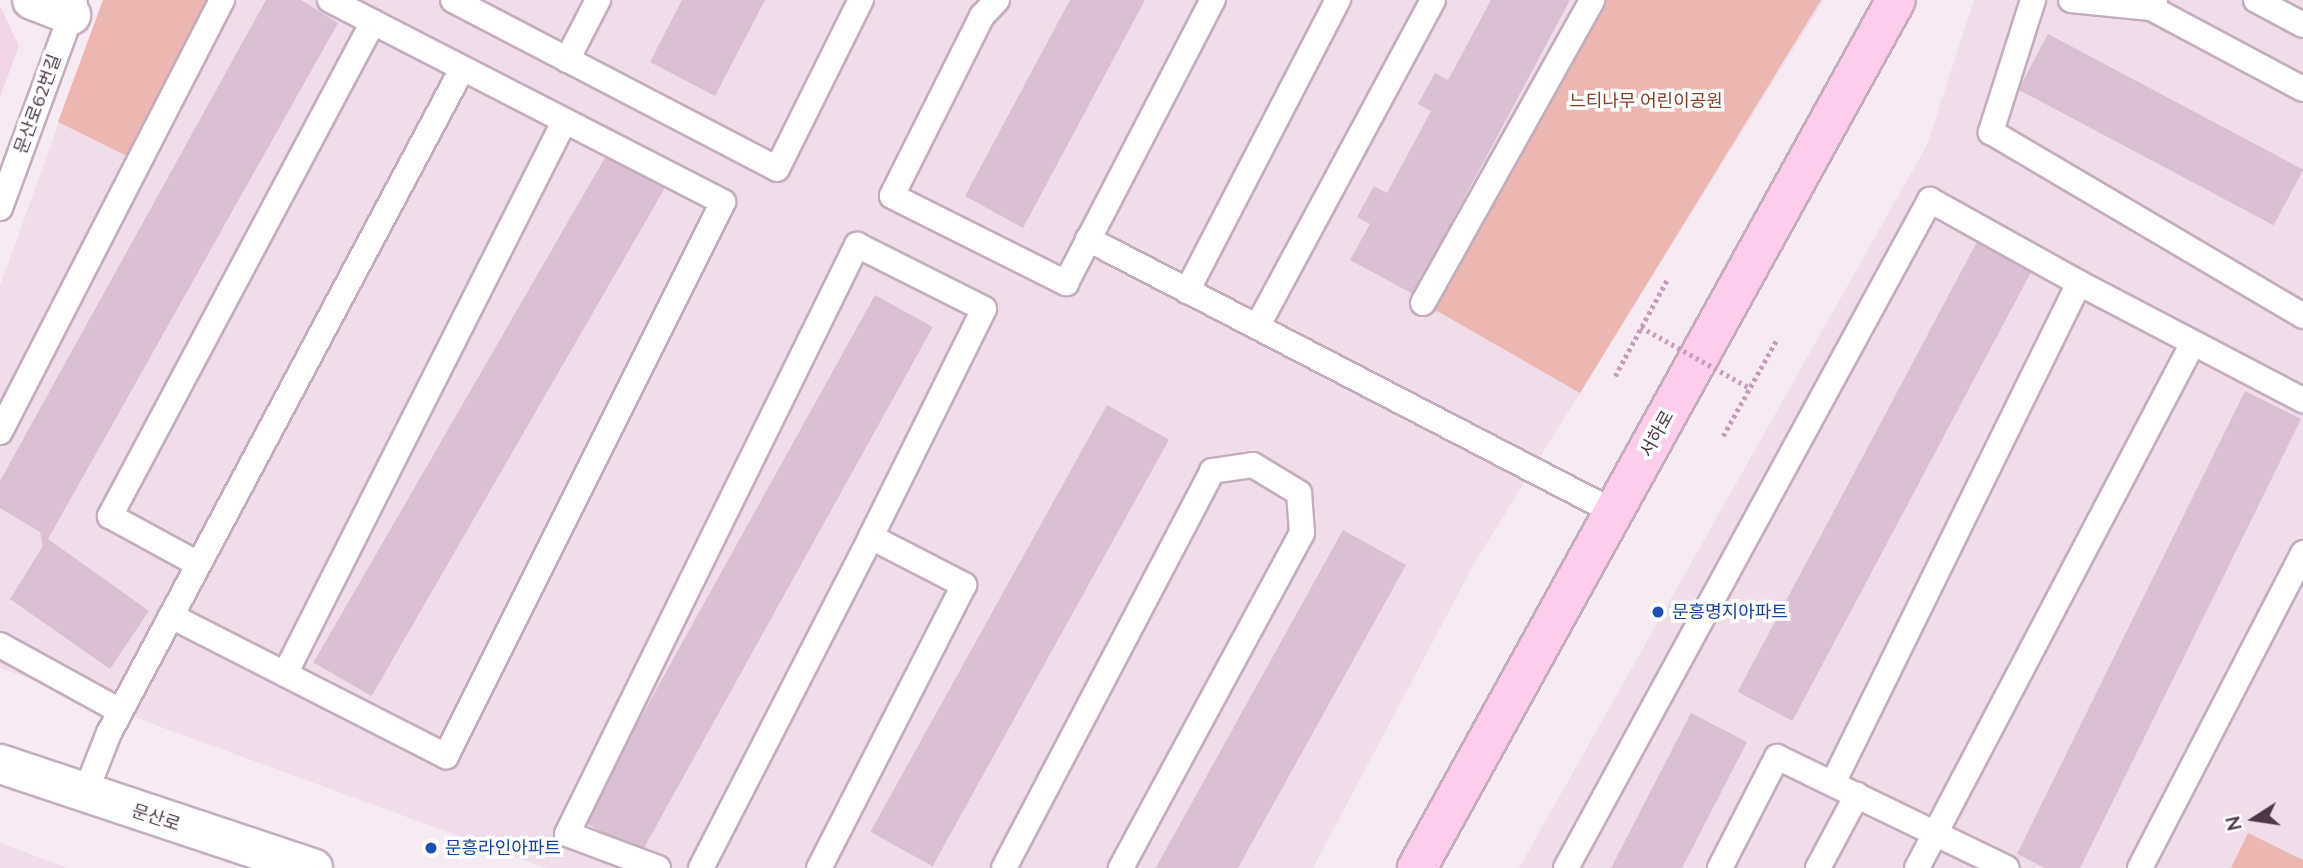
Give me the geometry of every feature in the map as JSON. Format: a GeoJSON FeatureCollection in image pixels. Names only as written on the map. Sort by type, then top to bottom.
{"type":"FeatureCollection","features":[{"type":"Feature","properties":{"kind":"main road","name":"서하로"},"geometry":{"type":"LineString","coordinates":[[1418,868],[1896,0]]}},
{"type":"Feature","properties":{"kind":"street"},"geometry":{"type":"LineString","coordinates":[[32,0],[74,8]]}},
{"type":"Feature","properties":{"kind":"street","name":"문산로"},"geometry":{"type":"LineString","coordinates":[[0,764],[84,796],[313,868]]}},
{"type":"Feature","properties":{"kind":"lane"},"geometry":{"type":"LineString","coordinates":[[0,432],[222,0]]}},
{"type":"Feature","properties":{"kind":"lane"},"geometry":{"type":"LineString","coordinates":[[171,615],[446,755],[723,202],[330,0]]}},
{"type":"Feature","properties":{"kind":"lane"},"geometry":{"type":"LineString","coordinates":[[453,0],[486,8],[567,60],[777,169],[861,0]]}},
{"type":"Feature","properties":{"kind":"lane"},"geometry":{"type":"LineString","coordinates":[[567,60],[598,0]]}},
{"type":"Feature","properties":{"kind":"lane"},"geometry":{"type":"LineString","coordinates":[[997,0],[982,16],[892,196],[1066,283],[1213,0]]}},
{"type":"Feature","properties":{"kind":"lane"},"geometry":{"type":"LineString","coordinates":[[1187,291],[1338,0]]}},
{"type":"Feature","properties":{"kind":"lane"},"geometry":{"type":"LineString","coordinates":[[1257,327],[1433,0]]}},
{"type":"Feature","properties":{"kind":"lane"},"geometry":{"type":"LineString","coordinates":[[1423,303],[1592,0]]}},
{"type":"Feature","properties":{"kind":"lane"},"geometry":{"type":"LineString","coordinates":[[2033,0],[1992,132],[2303,316]]}},
{"type":"Feature","properties":{"kind":"lane"},"geometry":{"type":"LineString","coordinates":[[2071,0],[2153,4],[2303,89]]}},
{"type":"Feature","properties":{"kind":"lane"},"geometry":{"type":"LineString","coordinates":[[2256,0],[2303,25]]}},
{"type":"Feature","properties":{"kind":"lane","name":"문산로62번길"},"geometry":{"type":"LineString","coordinates":[[0,208],[74,8]]}},
{"type":"Feature","properties":{"kind":"lane"},"geometry":{"type":"LineString","coordinates":[[198,564],[110,516],[373,22]]}},
{"type":"Feature","properties":{"kind":"lane"},"geometry":{"type":"LineString","coordinates":[[84,796],[120,711],[461,69]]}},
{"type":"Feature","properties":{"kind":"lane"},"geometry":{"type":"LineString","coordinates":[[285,674],[565,122]]}},
{"type":"Feature","properties":{"kind":"lane"},"geometry":{"type":"LineString","coordinates":[[1566,868],[1930,200],[2079,283],[2303,400]]}},
{"type":"Feature","properties":{"kind":"lane"},"geometry":{"type":"LineString","coordinates":[[1088,239],[1614,512]]}},
{"type":"Feature","properties":{"kind":"lane"},"geometry":{"type":"LineString","coordinates":[[658,868],[566,834],[857,245],[984,309],[871,537],[701,868]]}},
{"type":"Feature","properties":{"kind":"lane"},"geometry":{"type":"LineString","coordinates":[[1833,783],[2079,283]]}},
{"type":"Feature","properties":{"kind":"lane"},"geometry":{"type":"LineString","coordinates":[[1917,868],[2193,344]]}},
{"type":"Feature","properties":{"kind":"lane"},"geometry":{"type":"LineString","coordinates":[[1004,868],[1212,471],[1253,465],[1299,493],[1302,533],[1121,868]]}},
{"type":"Feature","properties":{"kind":"lane"},"geometry":{"type":"LineString","coordinates":[[819,868],[964,585],[871,537]]}},
{"type":"Feature","properties":{"kind":"lane"},"geometry":{"type":"LineString","coordinates":[[2140,868],[2303,553]]}},
{"type":"Feature","properties":{"kind":"lane"},"geometry":{"type":"LineString","coordinates":[[0,645],[120,711]]}},
{"type":"Feature","properties":{"kind":"lane"},"geometry":{"type":"LineString","coordinates":[[1720,868],[1777,757],[2007,868]]}},
{"type":"Feature","properties":{"kind":"lane"},"geometry":{"type":"LineString","coordinates":[[1818,868],[1857,795]]}},
{"type":"Feature","properties":{"kind":"path"},"geometry":{"type":"LineString","coordinates":[[1615,376],[1668,278]]}},
{"type":"Feature","properties":{"kind":"path"},"geometry":{"type":"LineString","coordinates":[[1641,327],[1750,388]]}},
{"type":"Feature","properties":{"kind":"path"},"geometry":{"type":"LineString","coordinates":[[1723,436],[1777,339]]}},
{"type":"Feature","properties":{"kind":"shaded area"},"geometry":{"type":"Polygon","coordinates":[[[103,0],[1824,0],[1475,562],[1313,868],[546,868],[0,668],[0,286],[103,0]]]}},
{"type":"Feature","properties":{"kind":"shaded area"},"geometry":{"type":"Polygon","coordinates":[[[1974,0],[2303,0],[2303,868],[1519,868],[1927,145],[1974,0]]]}},
{"type":"Feature","properties":{"kind":"shaded area"},"geometry":{"type":"Polygon","coordinates":[[[0,6],[19,46],[0,97],[0,6]]]}},
{"type":"Feature","properties":{"kind":"shaded area"},"geometry":{"type":"Polygon","coordinates":[[[0,843],[68,868],[0,868],[0,843]]]}},
{"type":"Feature","properties":{"kind":"green space"},"geometry":{"type":"Polygon","coordinates":[[[103,0],[222,0],[139,162],[58,122],[103,0]]]}},
{"type":"Feature","properties":{"kind":"green space","name":"느티나무 어린이공원"},"geometry":{"type":"Polygon","coordinates":[[[1592,0],[1821,0],[1580,393],[1423,303],[1592,0]]]}},
{"type":"Feature","properties":{"kind":"green space"},"geometry":{"type":"Polygon","coordinates":[[[2248,833],[2303,860],[2303,868],[2231,868],[2248,833]]]}},
{"type":"Feature","properties":{"kind":"building"},"geometry":{"type":"Polygon","coordinates":[[[266,0],[301,0],[338,23],[48,539],[149,611],[110,669],[10,599],[43,546],[40,532],[0,508],[0,481],[266,0]]]}},
{"type":"Feature","properties":{"kind":"building"},"geometry":{"type":"Polygon","coordinates":[[[682,0],[765,0],[715,96],[650,62],[682,0]]]}},
{"type":"Feature","properties":{"kind":"building"},"geometry":{"type":"Polygon","coordinates":[[[1070,0],[1145,0],[1023,228],[965,196],[1070,0]]]}},
{"type":"Feature","properties":{"kind":"building"},"geometry":{"type":"Polygon","coordinates":[[[1491,0],[1570,0],[1413,294],[1350,260],[1370,224],[1357,217],[1374,186],[1387,193],[1431,111],[1418,104],[1435,73],[1448,80],[1491,0]]]}},
{"type":"Feature","properties":{"kind":"building"},"geometry":{"type":"Polygon","coordinates":[[[2048,34],[2303,170],[2274,225],[2018,90],[2048,34]]]}},
{"type":"Feature","properties":{"kind":"building"},"geometry":{"type":"Polygon","coordinates":[[[610,149],[668,182],[372,696],[314,663],[610,149]]]}},
{"type":"Feature","properties":{"kind":"building"},"geometry":{"type":"Polygon","coordinates":[[[1979,238],[2034,267],[1792,721],[1738,692],[1979,238]]]}},
{"type":"Feature","properties":{"kind":"building"},"geometry":{"type":"Polygon","coordinates":[[[875,295],[933,327],[641,854],[583,822],[875,295]]]}},
{"type":"Feature","properties":{"kind":"building"},"geometry":{"type":"Polygon","coordinates":[[[2245,391],[2301,419],[2080,868],[2045,868],[2017,854],[2245,391]]]}},
{"type":"Feature","properties":{"kind":"building"},"geometry":{"type":"Polygon","coordinates":[[[1107,405],[1169,439],[933,866],[870,832],[1107,405]]]}},
{"type":"Feature","properties":{"kind":"building"},"geometry":{"type":"Polygon","coordinates":[[[1343,530],[1406,565],[1238,868],[1156,868],[1343,530]]]}},
{"type":"Feature","properties":{"kind":"building"},"geometry":{"type":"Polygon","coordinates":[[[1691,713],[1747,742],[1682,868],[1611,868],[1691,713]]]}},
{"type":"Feature","properties":{"kind":"place","name":"문흥명지아파트"},"geometry":{"type":"Point","coordinates":[1658,612]}},
{"type":"Feature","properties":{"kind":"place","name":"문흥라인아파트"},"geometry":{"type":"Point","coordinates":[431,848]}}]}
